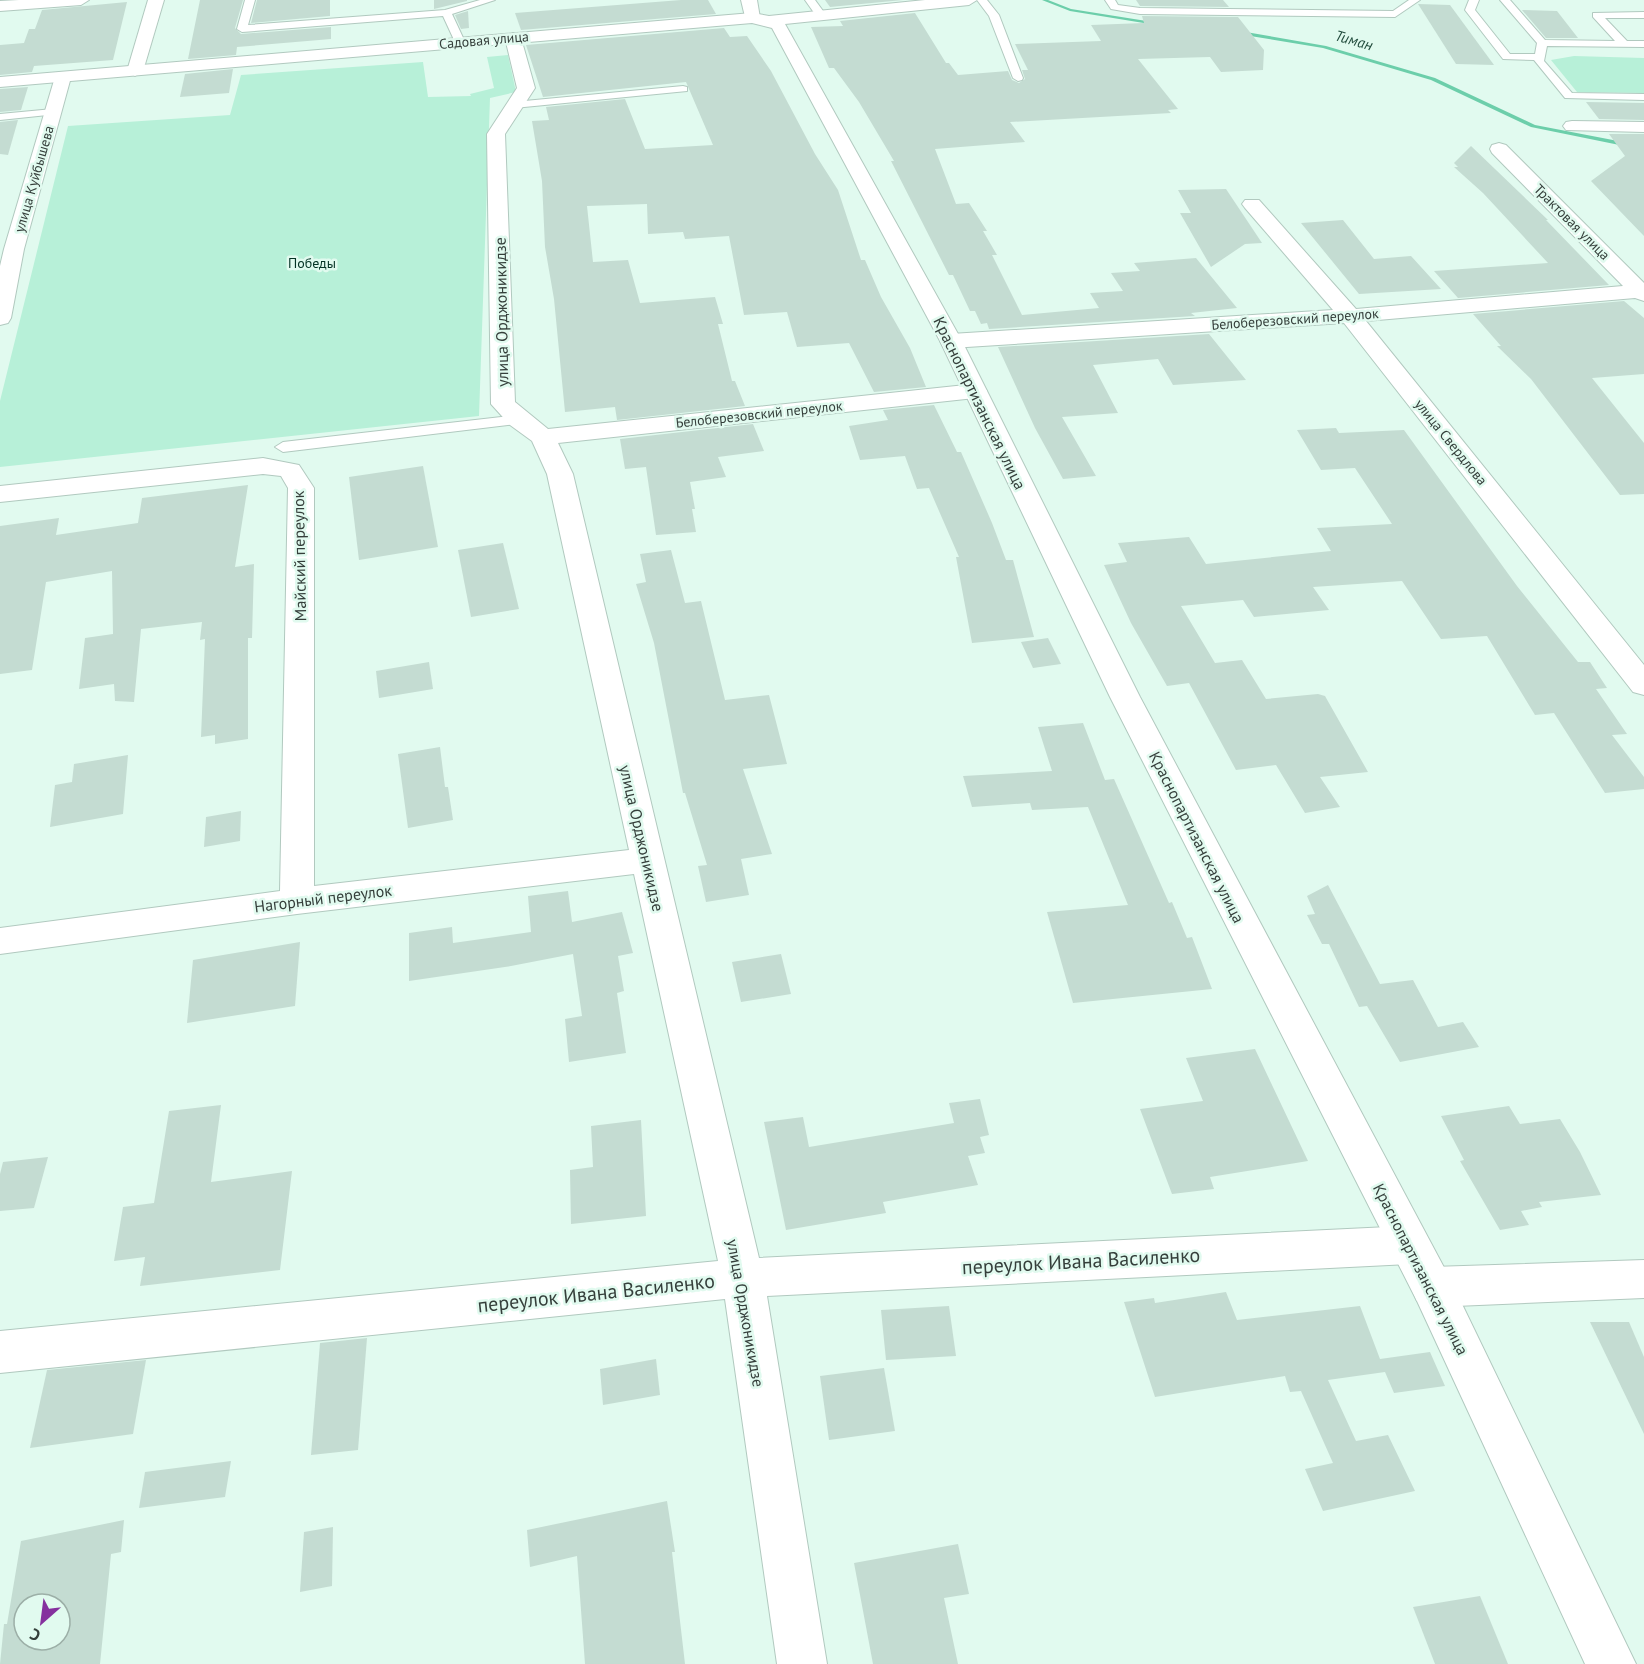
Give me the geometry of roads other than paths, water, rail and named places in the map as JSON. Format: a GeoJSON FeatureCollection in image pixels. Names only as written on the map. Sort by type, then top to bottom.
{"type":"FeatureCollection","features":[{"type":"Feature","properties":{"kind":"street"},"geometry":{"type":"LineString","coordinates":[[0,6],[81,0]]}},
{"type":"Feature","properties":{"kind":"street"},"geometry":{"type":"LineString","coordinates":[[135,71],[156,0]]}},
{"type":"Feature","properties":{"kind":"street","name":"Садовая улица"},"geometry":{"type":"LineString","coordinates":[[0,82],[513,38],[757,13],[821,15],[911,2],[969,0]]}},
{"type":"Feature","properties":{"kind":"street","name":"Краснопартизанская улица"},"geometry":{"type":"LineString","coordinates":[[757,13],[778,26],[784,33],[951,341],[1125,697],[1432,1287],[1611,1664]]}},
{"type":"Feature","properties":{"kind":"street","name":"улица Орджоникидзе"},"geometry":{"type":"LineString","coordinates":[[513,38],[526,88],[496,134],[503,404],[531,428],[560,474],[743,1278],[802,1664]]}},
{"type":"Feature","properties":{"kind":"street","name":"улица Куйбышева"},"geometry":{"type":"LineString","coordinates":[[0,318],[7,249],[63,77]]}},
{"type":"Feature","properties":{"kind":"street"},"geometry":{"type":"LineString","coordinates":[[1572,126],[1644,127]]}},
{"type":"Feature","properties":{"kind":"street","name":"Трактовая улица"},"geometry":{"type":"LineString","coordinates":[[1499,149],[1642,293]]}},
{"type":"Feature","properties":{"kind":"street","name":"улица Свердлова"},"geometry":{"type":"LineString","coordinates":[[1252,204],[1350,316],[1644,685]]}},
{"type":"Feature","properties":{"kind":"street","name":"Белоберезовский переулок"},"geometry":{"type":"LineString","coordinates":[[951,341],[1350,316],[1642,293]]}},
{"type":"Feature","properties":{"kind":"street","name":"Белоберезовский переулок"},"geometry":{"type":"LineString","coordinates":[[531,428],[975,391]]}},
{"type":"Feature","properties":{"kind":"street","name":"Майский переулок"},"geometry":{"type":"LineString","coordinates":[[0,494],[263,466],[290,470],[301,488],[297,901]]}},
{"type":"Feature","properties":{"kind":"street","name":"Нагорный переулок"},"geometry":{"type":"LineString","coordinates":[[0,941],[297,901],[647,860]]}},
{"type":"Feature","properties":{"kind":"street","name":"переулок Ивана Василенко"},"geometry":{"type":"LineString","coordinates":[[0,1352],[743,1278],[1409,1245]]}},
{"type":"Feature","properties":{"kind":"street"},"geometry":{"type":"LineString","coordinates":[[1432,1287],[1644,1279]]}},
{"type":"Feature","properties":{"kind":"lane"},"geometry":{"type":"LineString","coordinates":[[250,0],[242,29],[408,12],[446,13],[490,0]]}},
{"type":"Feature","properties":{"kind":"lane"},"geometry":{"type":"LineString","coordinates":[[810,0],[821,15]]}},
{"type":"Feature","properties":{"kind":"lane"},"geometry":{"type":"LineString","coordinates":[[982,0],[994,15],[1018,78]]}},
{"type":"Feature","properties":{"kind":"lane"},"geometry":{"type":"LineString","coordinates":[[1110,0],[1114,7],[1140,11],[1395,14],[1414,0]]}},
{"type":"Feature","properties":{"kind":"lane"},"geometry":{"type":"LineString","coordinates":[[1474,0],[1470,10],[1507,57],[1540,57]]}},
{"type":"Feature","properties":{"kind":"lane"},"geometry":{"type":"LineString","coordinates":[[1505,0],[1542,43],[1539,61],[1569,96],[1644,97]]}},
{"type":"Feature","properties":{"kind":"lane"},"geometry":{"type":"LineString","coordinates":[[446,13],[460,42]]}},
{"type":"Feature","properties":{"kind":"lane"},"geometry":{"type":"LineString","coordinates":[[1623,43],[1597,15],[1644,15]]}},
{"type":"Feature","properties":{"kind":"lane"},"geometry":{"type":"LineString","coordinates":[[1542,43],[1644,44]]}},
{"type":"Feature","properties":{"kind":"lane"},"geometry":{"type":"LineString","coordinates":[[514,105],[683,89]]}},
{"type":"Feature","properties":{"kind":"lane"},"geometry":{"type":"LineString","coordinates":[[0,117],[53,112]]}},
{"type":"Feature","properties":{"kind":"lane"},"geometry":{"type":"LineString","coordinates":[[283,447],[531,428]]}},
{"type":"Feature","properties":{"kind":"waterway","name":"Тиман"},"geometry":{"type":"LineString","coordinates":[[1044,0],[1070,10],[1156,23]]}},
{"type":"Feature","properties":{"kind":"waterway","name":"Тиман"},"geometry":{"type":"LineString","coordinates":[[1240,33],[1324,47],[1433,79],[1533,126],[1644,148]]}},
{"type":"Feature","properties":{"kind":"park label","name":"Победы"},"geometry":{"type":"Point","coordinates":[312,263]}}]}
